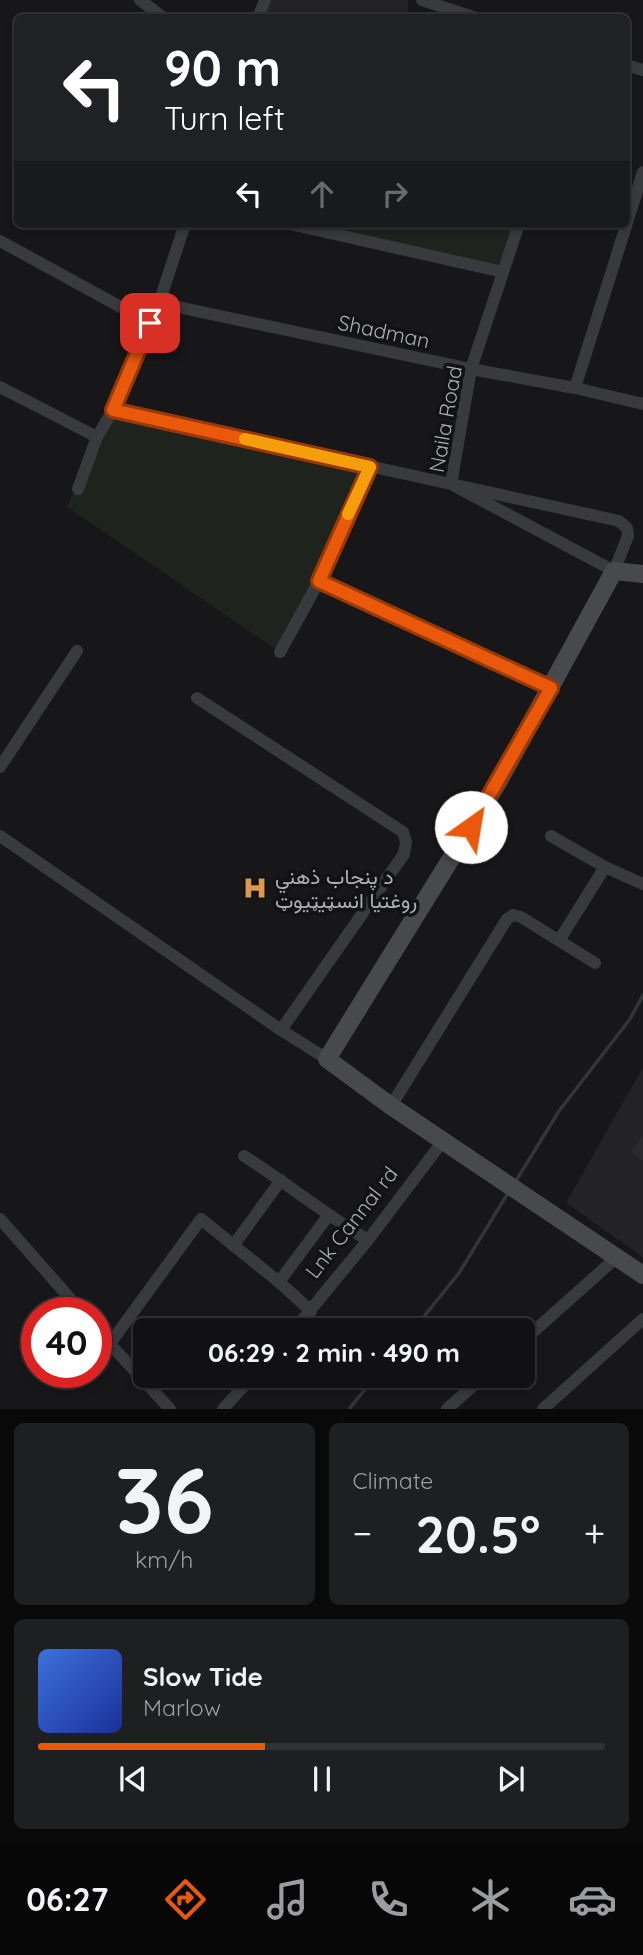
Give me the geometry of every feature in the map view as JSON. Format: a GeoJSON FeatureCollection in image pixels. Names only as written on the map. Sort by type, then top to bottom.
{"type":"FeatureCollection","features":[{"type":"Feature","properties":{"kind":"street"},"geometry":{"type":"LineString","coordinates":[[140,0],[158,9]]}},
{"type":"Feature","properties":{"kind":"street"},"geometry":{"type":"LineString","coordinates":[[422,0],[464,14]]}},
{"type":"Feature","properties":{"kind":"street"},"geometry":{"type":"LineString","coordinates":[[630,213],[643,172]]}},
{"type":"Feature","properties":{"kind":"street"},"geometry":{"type":"LineString","coordinates":[[78,489],[97,437],[113,410],[159,303],[184,228]]}},
{"type":"Feature","properties":{"kind":"street"},"geometry":{"type":"LineString","coordinates":[[308,228],[503,272]]}},
{"type":"Feature","properties":{"kind":"street","name":"Naila Road"},"geometry":{"type":"LineString","coordinates":[[518,228],[471,369],[451,484],[619,521],[627,528],[628,536],[614,571]]}},
{"type":"Feature","properties":{"kind":"street"},"geometry":{"type":"LineString","coordinates":[[575,388],[625,228]]}},
{"type":"Feature","properties":{"kind":"street"},"geometry":{"type":"LineString","coordinates":[[0,241],[150,323]]}},
{"type":"Feature","properties":{"kind":"street","name":"Shadman"},"geometry":{"type":"LineString","coordinates":[[159,303],[643,404]]}},
{"type":"Feature","properties":{"kind":"street"},"geometry":{"type":"LineString","coordinates":[[0,387],[97,437]]}},
{"type":"Feature","properties":{"kind":"street"},"geometry":{"type":"LineString","coordinates":[[113,410],[451,484],[614,571],[643,573]]}},
{"type":"Feature","properties":{"kind":"street"},"geometry":{"type":"LineString","coordinates":[[280,652],[319,581],[370,467]]}},
{"type":"Feature","properties":{"kind":"street"},"geometry":{"type":"LineString","coordinates":[[327,1059],[499,780],[614,571]]}},
{"type":"Feature","properties":{"kind":"street"},"geometry":{"type":"LineString","coordinates":[[319,581],[551,688]]}},
{"type":"Feature","properties":{"kind":"street"},"geometry":{"type":"LineString","coordinates":[[0,767],[78,651]]}},
{"type":"Feature","properties":{"kind":"street"},"geometry":{"type":"LineString","coordinates":[[197,698],[403,832],[406,842],[404,854],[281,1030]]}},
{"type":"Feature","properties":{"kind":"street"},"geometry":{"type":"LineString","coordinates":[[0,835],[327,1059],[391,1106],[643,1275]]}},
{"type":"Feature","properties":{"kind":"street"},"geometry":{"type":"LineString","coordinates":[[551,836],[643,884]]}},
{"type":"Feature","properties":{"kind":"street"},"geometry":{"type":"LineString","coordinates":[[560,939],[606,867]]}},
{"type":"Feature","properties":{"kind":"street"},"geometry":{"type":"LineString","coordinates":[[391,1106],[507,919],[513,915],[521,917],[595,963]]}},
{"type":"Feature","properties":{"kind":"street","name":"Lnk Cannal rd"},"geometry":{"type":"LineString","coordinates":[[305,1318],[443,1141]]}},
{"type":"Feature","properties":{"kind":"street"},"geometry":{"type":"LineString","coordinates":[[244,1156],[328,1216],[368,1240]]}},
{"type":"Feature","properties":{"kind":"street"},"geometry":{"type":"LineString","coordinates":[[233,1246],[281,1180]]}},
{"type":"Feature","properties":{"kind":"street"},"geometry":{"type":"LineString","coordinates":[[279,1282],[328,1216]]}},
{"type":"Feature","properties":{"kind":"street"},"geometry":{"type":"LineString","coordinates":[[0,1219],[69,1297]]}},
{"type":"Feature","properties":{"kind":"street"},"geometry":{"type":"LineString","coordinates":[[112,1341],[201,1219],[311,1311]]}},
{"type":"Feature","properties":{"kind":"street"},"geometry":{"type":"LineString","coordinates":[[535,1330],[617,1257]]}},
{"type":"Feature","properties":{"kind":"street"},"geometry":{"type":"LineString","coordinates":[[543,1409],[643,1319]]}},
{"type":"Feature","properties":{"kind":"street"},"geometry":{"type":"LineString","coordinates":[[112,1348],[170,1409]]}},
{"type":"Feature","properties":{"kind":"street"},"geometry":{"type":"LineString","coordinates":[[223,1409],[242,1388]]}},
{"type":"Feature","properties":{"kind":"street"},"geometry":{"type":"LineString","coordinates":[[447,1409],[471,1388]]}},
{"type":"Feature","properties":{"kind":"shaded area"},"geometry":{"type":"Polygon","coordinates":[[[264,0],[408,0],[408,14],[259,14],[264,0]]]}},
{"type":"Feature","properties":{"kind":"shaded area"},"geometry":{"type":"Polygon","coordinates":[[[351,228],[518,228],[503,272],[348,237],[351,228]]]}},
{"type":"Feature","properties":{"kind":"shaded area"},"geometry":{"type":"Polygon","coordinates":[[[113,410],[370,467],[280,652],[67,507],[97,437],[113,410]]]}},
{"type":"Feature","properties":{"kind":"shaded area"},"geometry":{"type":"Polygon","coordinates":[[[643,1067],[643,1257],[566,1203],[643,1067]]]}},
{"type":"Feature","properties":{"kind":"building"},"geometry":{"type":"Polygon","coordinates":[[[643,1135],[643,1161],[631,1152],[643,1135]]]}},
{"type":"Feature","properties":{"kind":"waterway"},"geometry":{"type":"LineString","coordinates":[[514,1184],[559,1111],[630,1019],[643,995]]}},
{"type":"Feature","properties":{"kind":"waterway"},"geometry":{"type":"LineString","coordinates":[[423,1318],[459,1273],[508,1193]]}},
{"type":"Feature","properties":{"kind":"waterway"},"geometry":{"type":"LineString","coordinates":[[349,1409],[366,1388]]}},
{"type":"Feature","properties":{"kind":"slow traffic"},"geometry":{"type":"LineString","coordinates":[[245,439],[370,467],[348,514]]}},
{"type":"Feature","properties":{"kind":"place","name":"د پنجاب ذهني روغتیا انسټیټیوټ"},"geometry":{"type":"Point","coordinates":[255,888]}},
{"type":"Feature","properties":{"kind":"route"},"geometry":{"type":"LineString","coordinates":[[150,323],[113,410],[370,467],[319,581],[551,688],[471,827]]}}]}
